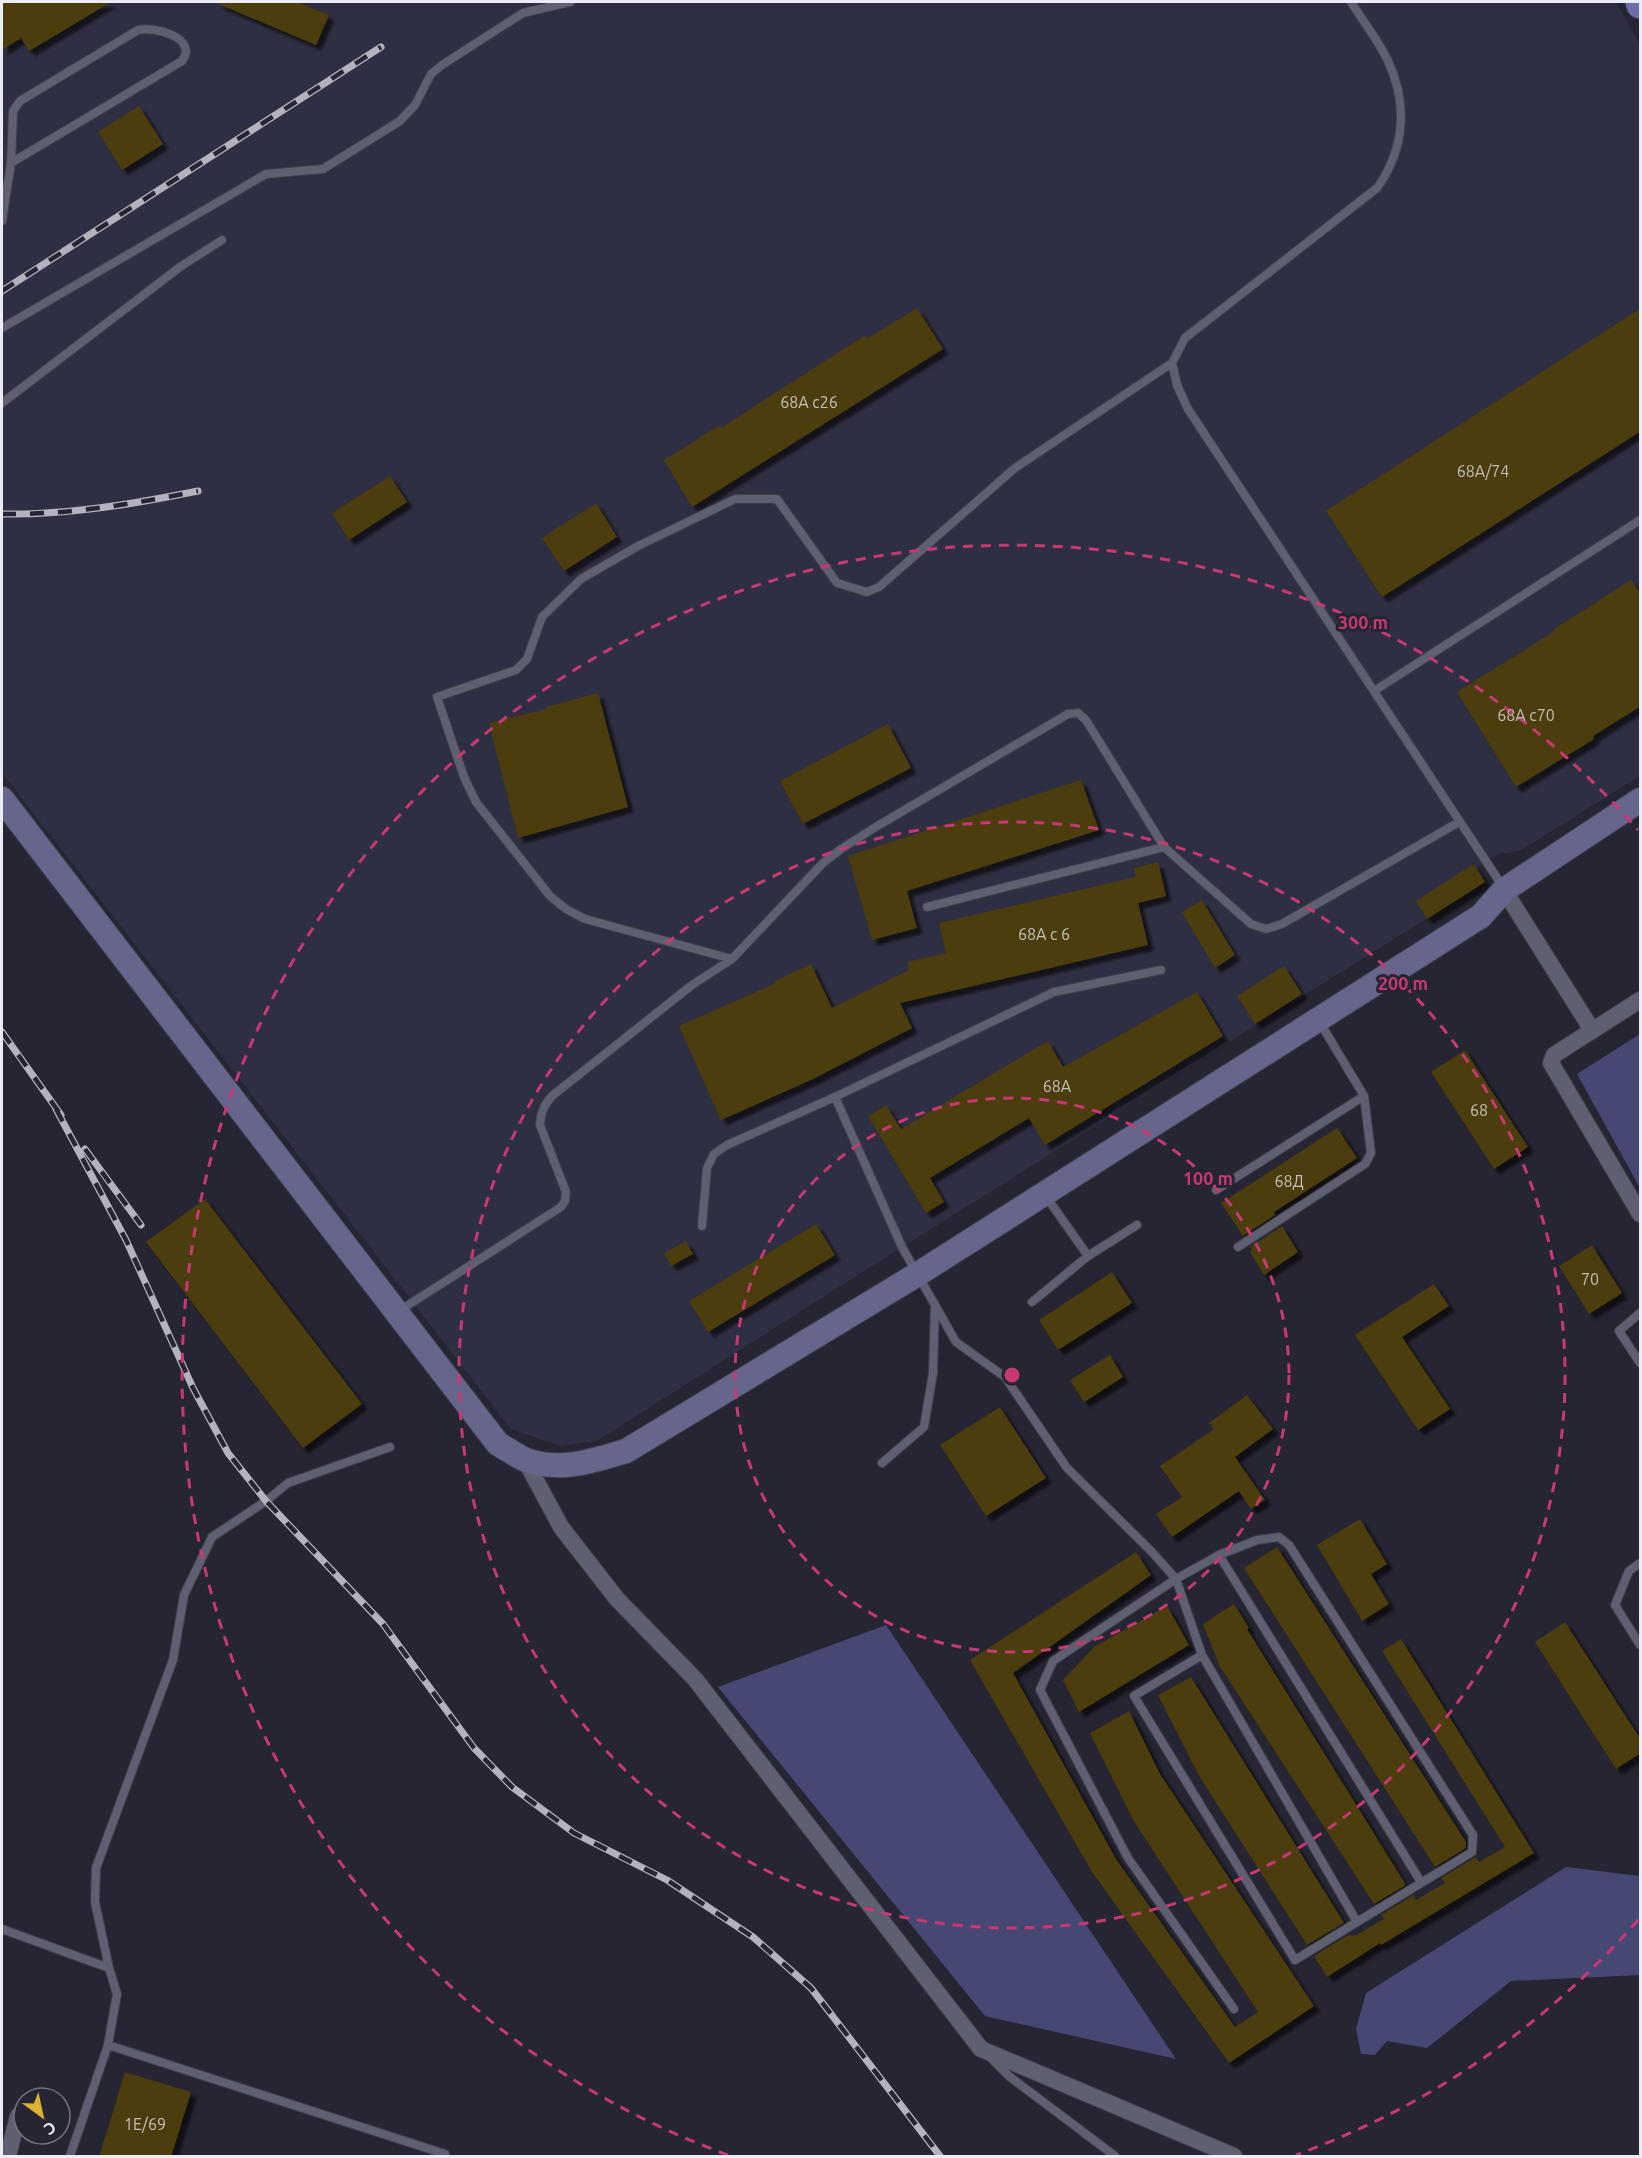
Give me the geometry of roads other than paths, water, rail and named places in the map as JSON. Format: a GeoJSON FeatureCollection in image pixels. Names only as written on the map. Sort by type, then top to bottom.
{"type":"FeatureCollection","features":[{"type":"Feature","properties":{"kind":"main road"},"geometry":{"type":"LineString","coordinates":[[2,799],[498,1444],[525,1460],[563,1466],[586,1463],[626,1451],[918,1274],[1480,916],[1504,890],[1641,800]]}},
{"type":"Feature","properties":{"kind":"street"},"geometry":{"type":"LineString","coordinates":[[1504,890],[1592,1030]]}},
{"type":"Feature","properties":{"kind":"street"},"geometry":{"type":"LineString","coordinates":[[1641,1000],[1554,1054],[1551,1063],[1641,1214]]}},
{"type":"Feature","properties":{"kind":"street"},"geometry":{"type":"LineString","coordinates":[[525,1460],[561,1527],[617,1599],[695,1679],[981,2049],[1234,2157]]}},
{"type":"Feature","properties":{"kind":"street"},"geometry":{"type":"LineString","coordinates":[[8,2157],[12,2141]]}},
{"type":"Feature","properties":{"kind":"lane"},"geometry":{"type":"LineString","coordinates":[[2,328],[266,174],[323,169],[400,121],[415,105],[431,74],[442,65],[523,13],[570,2]]}},
{"type":"Feature","properties":{"kind":"lane"},"geometry":{"type":"LineString","coordinates":[[732,959],[585,919],[566,909],[550,896],[476,802],[464,777],[437,697],[516,670],[527,659],[542,617],[581,579],[638,546],[735,499],[777,499],[837,583],[867,592],[879,587],[1015,468],[1172,363],[1185,338],[1377,188],[1389,172],[1396,155],[1401,109],[1397,82],[1387,59],[1351,2]]}},
{"type":"Feature","properties":{"kind":"lane"},"geometry":{"type":"LineString","coordinates":[[2,221],[11,163],[14,111],[20,101],[138,30],[146,28],[181,39],[187,46],[187,55],[182,61],[11,163]]}},
{"type":"Feature","properties":{"kind":"lane"},"geometry":{"type":"LineString","coordinates":[[2,403],[180,267],[222,240]]}},
{"type":"Feature","properties":{"kind":"lane"},"geometry":{"type":"LineString","coordinates":[[1172,363],[1177,385],[1188,409],[1504,890]]}},
{"type":"Feature","properties":{"kind":"lane"},"geometry":{"type":"LineString","coordinates":[[1374,691],[1641,520]]}},
{"type":"Feature","properties":{"kind":"lane"},"geometry":{"type":"LineString","coordinates":[[397,1312],[561,1207],[565,1201],[566,1192],[540,1125],[540,1113],[552,1096],[692,986],[732,959],[823,863],[841,849],[1068,714],[1078,713],[1086,720],[1164,848],[1251,924],[1266,929],[1282,924],[1459,822]]}},
{"type":"Feature","properties":{"kind":"lane"},"geometry":{"type":"LineString","coordinates":[[927,907],[1164,848]]}},
{"type":"Feature","properties":{"kind":"lane"},"geometry":{"type":"LineString","coordinates":[[702,1226],[706,1168],[714,1154],[727,1145],[835,1097],[1054,992],[1161,970]]}},
{"type":"Feature","properties":{"kind":"lane"},"geometry":{"type":"LineString","coordinates":[[1238,1247],[1365,1164],[1371,1153],[1364,1096],[1318,1019]]}},
{"type":"Feature","properties":{"kind":"lane"},"geometry":{"type":"LineString","coordinates":[[1216,1190],[1364,1096]]}},
{"type":"Feature","properties":{"kind":"lane"},"geometry":{"type":"LineString","coordinates":[[835,1097],[902,1247],[956,1342],[1005,1377],[1067,1468],[1176,1579],[1202,1655],[1357,1922]]}},
{"type":"Feature","properties":{"kind":"lane"},"geometry":{"type":"LineString","coordinates":[[1045,1194],[1088,1256]]}},
{"type":"Feature","properties":{"kind":"lane"},"geometry":{"type":"LineString","coordinates":[[1032,1302],[1088,1256],[1137,1225]]}},
{"type":"Feature","properties":{"kind":"lane"},"geometry":{"type":"LineString","coordinates":[[882,1462],[924,1427],[933,1373],[935,1304]]}},
{"type":"Feature","properties":{"kind":"lane"},"geometry":{"type":"LineString","coordinates":[[1641,1313],[1619,1331],[1641,1363]]}},
{"type":"Feature","properties":{"kind":"lane"},"geometry":{"type":"LineString","coordinates":[[70,2157],[108,2045],[117,1994],[95,1902],[96,1868],[173,1660],[184,1595],[212,1537],[266,1501],[288,1483],[390,1447]]}},
{"type":"Feature","properties":{"kind":"lane"},"geometry":{"type":"LineString","coordinates":[[1202,1655],[1134,1696],[1295,1960],[1472,1852],[1473,1835],[1289,1545],[1279,1537],[1257,1540],[1219,1555],[1176,1579],[1053,1661],[1040,1690],[1128,1858],[1234,2009]]}},
{"type":"Feature","properties":{"kind":"lane"},"geometry":{"type":"LineString","coordinates":[[1219,1555],[1421,1882]]}},
{"type":"Feature","properties":{"kind":"lane"},"geometry":{"type":"LineString","coordinates":[[1641,1563],[1629,1571],[1615,1605],[1641,1645]]}},
{"type":"Feature","properties":{"kind":"lane"},"geometry":{"type":"LineString","coordinates":[[2,1929],[110,1968]]}},
{"type":"Feature","properties":{"kind":"lane"},"geometry":{"type":"LineString","coordinates":[[108,2045],[445,2154]]}},
{"type":"Feature","properties":{"kind":"lane"},"geometry":{"type":"LineString","coordinates":[[981,2049],[1010,2077],[1115,2157]]}},
{"type":"Feature","properties":{"kind":"railway"},"geometry":{"type":"LineString","coordinates":[[2,291],[381,47]]}},
{"type":"Feature","properties":{"kind":"railway"},"geometry":{"type":"LineString","coordinates":[[2,514],[51,513],[100,508],[198,491]]}},
{"type":"Feature","properties":{"kind":"railway"},"geometry":{"type":"LineString","coordinates":[[2,1032],[61,1115]]}},
{"type":"Feature","properties":{"kind":"railway"},"geometry":{"type":"LineString","coordinates":[[56,1109],[126,1240],[193,1388],[228,1453],[266,1501],[383,1624],[474,1748],[512,1787],[574,1833],[667,1880],[753,1937],[811,1988],[940,2156]]}},
{"type":"Feature","properties":{"kind":"railway"},"geometry":{"type":"LineString","coordinates":[[85,1149],[141,1225]]}}]}
